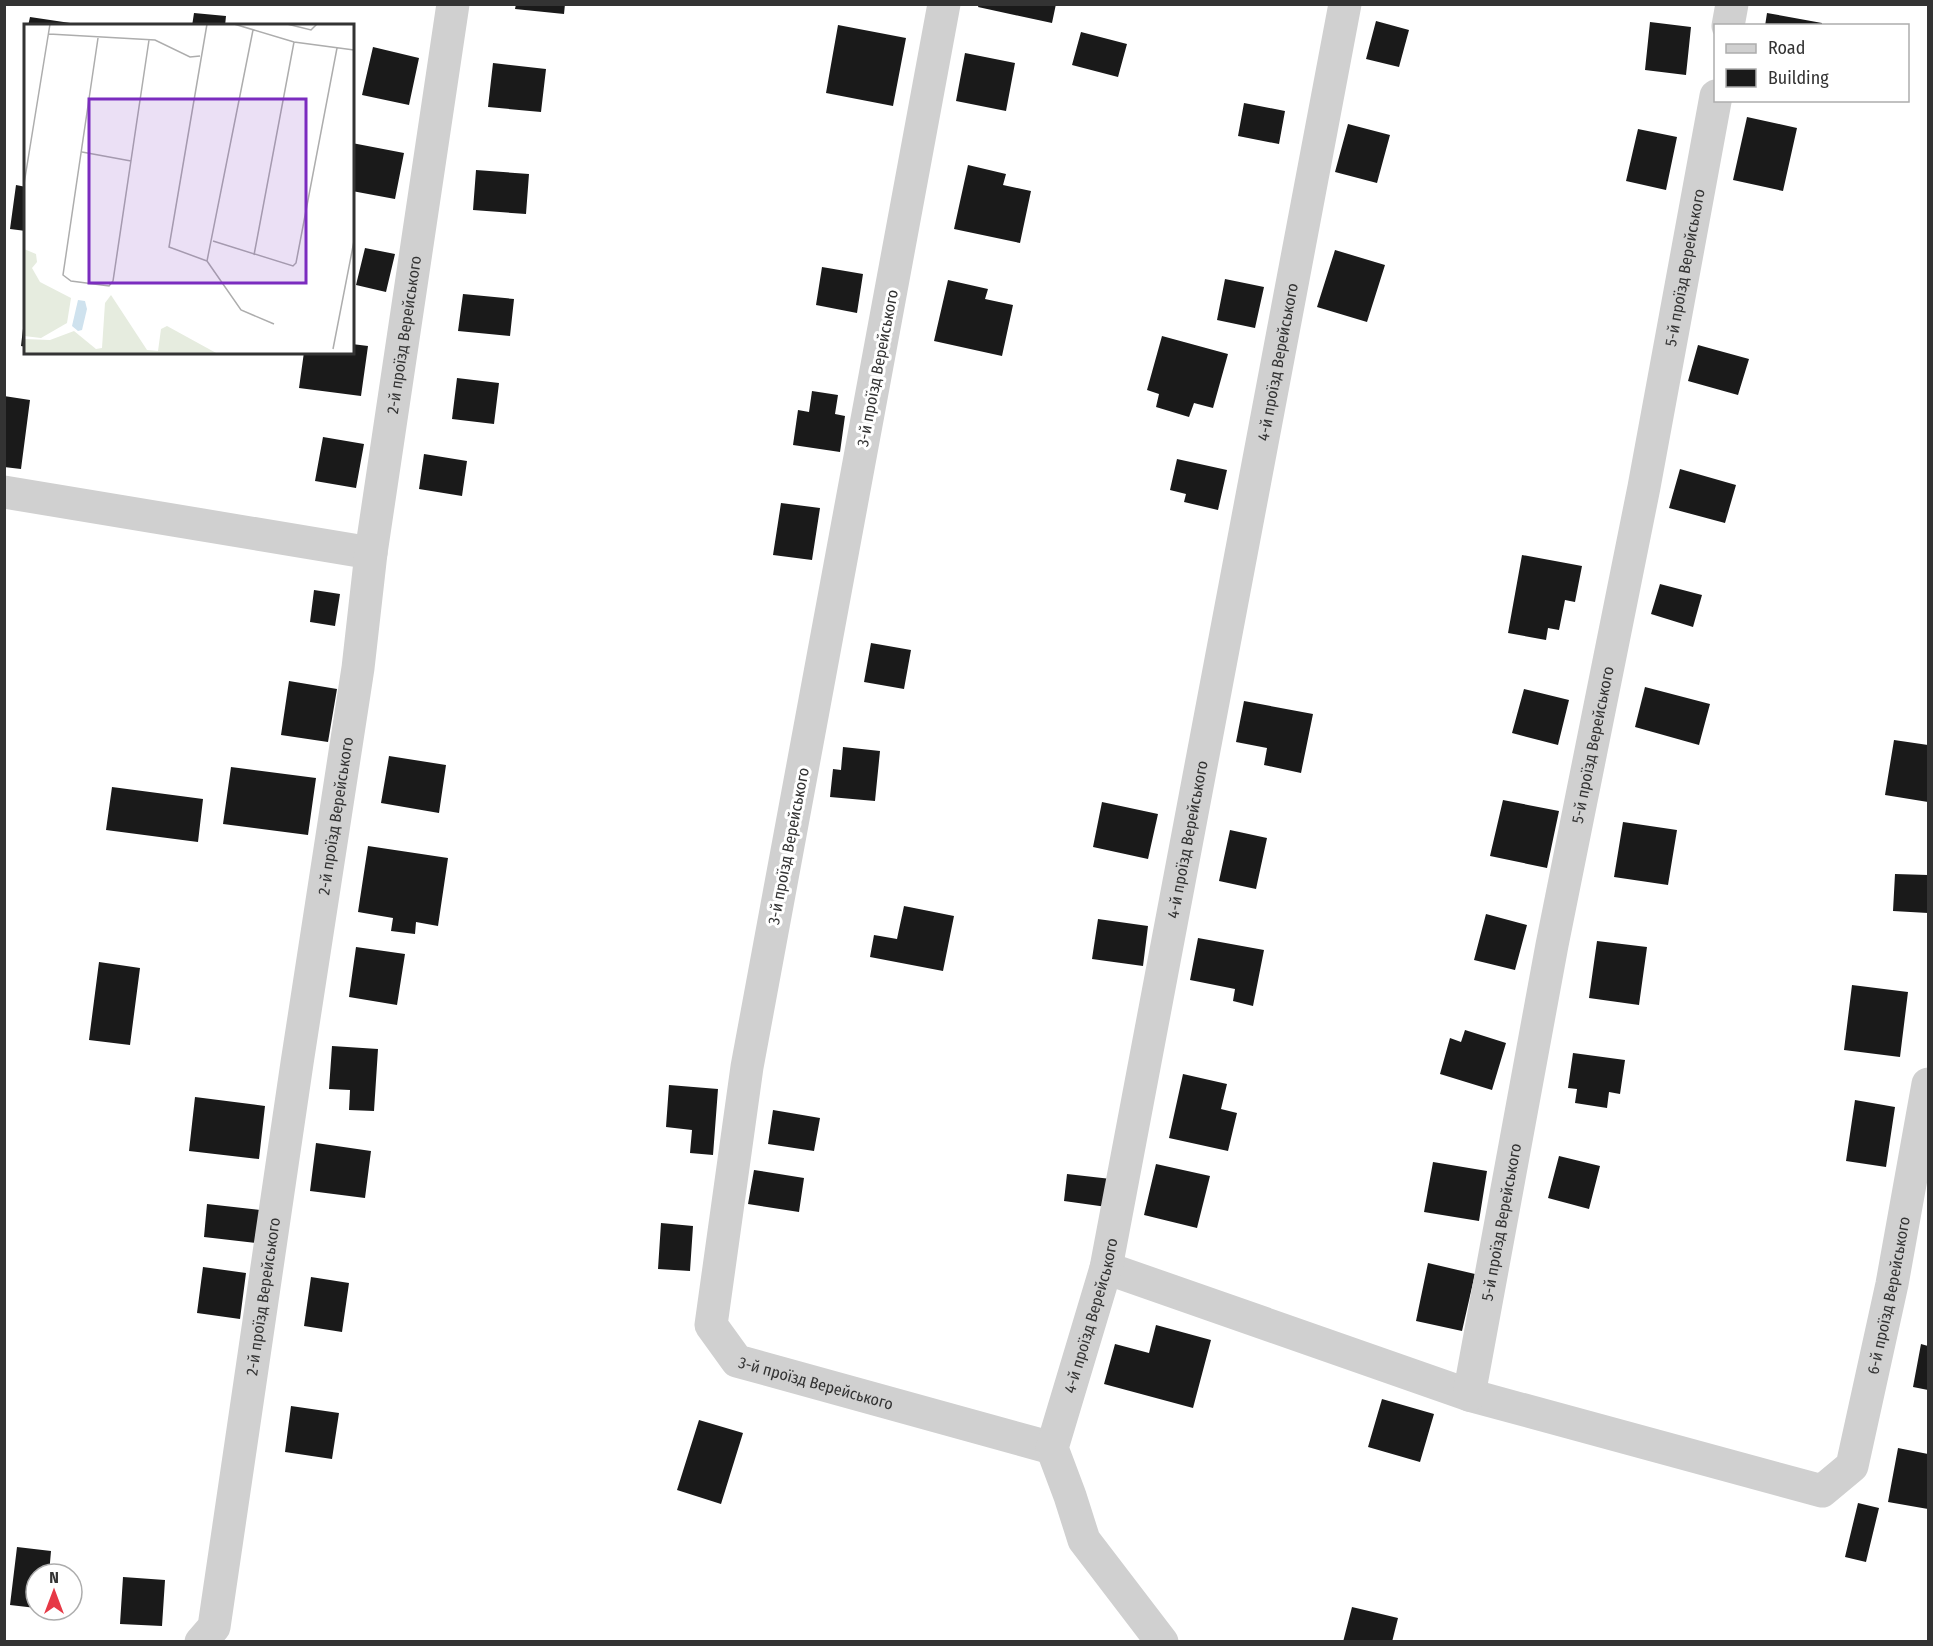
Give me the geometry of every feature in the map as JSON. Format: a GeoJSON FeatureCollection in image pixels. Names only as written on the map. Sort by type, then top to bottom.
{"type":"FeatureCollection","features":[{"type":"Feature","properties":{"kind":"street","name":"2-й проїзд Верейського"},"geometry":{"type":"LineString","coordinates":[[208,1634],[358,668],[372,554],[453,4]]}},
{"type":"Feature","properties":{"kind":"street","name":"3-й проїзд Верейського"},"geometry":{"type":"LineString","coordinates":[[944,4],[747,1067],[711,1325],[737,1361],[1052,1449]]}},
{"type":"Feature","properties":{"kind":"street","name":"4-й проїзд Верейського"},"geometry":{"type":"LineString","coordinates":[[1052,1449],[1106,1268],[1345,4]]}},
{"type":"Feature","properties":{"kind":"street"},"geometry":{"type":"LineString","coordinates":[[1728,24],[1732,4]]}},
{"type":"Feature","properties":{"kind":"street","name":"5-й проїзд Верейського"},"geometry":{"type":"LineString","coordinates":[[1469,1395],[1550,956],[1644,486],[1715,102]]}},
{"type":"Feature","properties":{"kind":"street"},"geometry":{"type":"LineString","coordinates":[[4,492],[372,554]]}},
{"type":"Feature","properties":{"kind":"street","name":"6-й проїзд Верейського"},"geometry":{"type":"LineString","coordinates":[[1469,1395],[1822,1491],[1852,1466],[1892,1284],[1929,1084]]}},
{"type":"Feature","properties":{"kind":"street"},"geometry":{"type":"LineString","coordinates":[[1106,1268],[1469,1395]]}},
{"type":"Feature","properties":{"kind":"street"},"geometry":{"type":"LineString","coordinates":[[1052,1449],[1084,1540],[1162,1641]]}},
{"type":"Feature","properties":{"kind":"building"},"geometry":{"type":"Polygon","coordinates":[[[516,4],[565,4],[564,14],[515,9],[516,4]]]}},
{"type":"Feature","properties":{"kind":"building"},"geometry":{"type":"Polygon","coordinates":[[[979,4],[1056,4],[1052,23],[978,7],[979,4]]]}},
{"type":"Feature","properties":{"kind":"building"},"geometry":{"type":"Polygon","coordinates":[[[194,13],[226,16],[225,24],[192,24],[194,13]]]}},
{"type":"Feature","properties":{"kind":"building"},"geometry":{"type":"Polygon","coordinates":[[[1767,13],[1822,23],[1822,24],[1765,24],[1767,13]]]}},
{"type":"Feature","properties":{"kind":"building"},"geometry":{"type":"Polygon","coordinates":[[[30,17],[77,24],[28,24],[30,17]]]}},
{"type":"Feature","properties":{"kind":"building"},"geometry":{"type":"Polygon","coordinates":[[[1376,21],[1409,30],[1399,67],[1366,59],[1376,21]]]}},
{"type":"Feature","properties":{"kind":"building"},"geometry":{"type":"Polygon","coordinates":[[[1650,22],[1691,27],[1686,75],[1645,70],[1650,22]]]}},
{"type":"Feature","properties":{"kind":"building"},"geometry":{"type":"Polygon","coordinates":[[[838,25],[906,38],[893,106],[826,93],[838,25]]]}},
{"type":"Feature","properties":{"kind":"building"},"geometry":{"type":"Polygon","coordinates":[[[1081,32],[1127,44],[1118,77],[1072,65],[1081,32]]]}},
{"type":"Feature","properties":{"kind":"building"},"geometry":{"type":"Polygon","coordinates":[[[373,47],[419,58],[409,105],[362,95],[373,47]]]}},
{"type":"Feature","properties":{"kind":"building"},"geometry":{"type":"Polygon","coordinates":[[[965,53],[1015,63],[1006,111],[956,101],[965,53]]]}},
{"type":"Feature","properties":{"kind":"building"},"geometry":{"type":"Polygon","coordinates":[[[493,63],[546,69],[541,112],[488,107],[493,63]]]}},
{"type":"Feature","properties":{"kind":"building"},"geometry":{"type":"Polygon","coordinates":[[[1244,103],[1285,111],[1279,144],[1238,136],[1244,103]]]}},
{"type":"Feature","properties":{"kind":"building"},"geometry":{"type":"Polygon","coordinates":[[[1747,117],[1797,128],[1783,191],[1733,180],[1747,117]]]}},
{"type":"Feature","properties":{"kind":"building"},"geometry":{"type":"Polygon","coordinates":[[[1348,124],[1390,135],[1377,183],[1335,172],[1348,124]]]}},
{"type":"Feature","properties":{"kind":"building"},"geometry":{"type":"Polygon","coordinates":[[[1638,129],[1677,137],[1666,190],[1626,181],[1638,129]]]}},
{"type":"Feature","properties":{"kind":"building"},"geometry":{"type":"Polygon","coordinates":[[[354,143],[404,153],[395,199],[354,191],[354,143]]]}},
{"type":"Feature","properties":{"kind":"building"},"geometry":{"type":"Polygon","coordinates":[[[968,165],[1006,174],[1003,185],[1031,191],[1020,243],[954,229],[968,165]]]}},
{"type":"Feature","properties":{"kind":"building"},"geometry":{"type":"Polygon","coordinates":[[[476,170],[529,174],[526,214],[473,210],[476,170]]]}},
{"type":"Feature","properties":{"kind":"building"},"geometry":{"type":"Polygon","coordinates":[[[16,185],[24,187],[24,231],[10,229],[16,185]]]}},
{"type":"Feature","properties":{"kind":"building"},"geometry":{"type":"Polygon","coordinates":[[[365,248],[395,254],[386,292],[356,285],[365,248]]]}},
{"type":"Feature","properties":{"kind":"building"},"geometry":{"type":"Polygon","coordinates":[[[1335,250],[1385,265],[1367,322],[1317,307],[1335,250]]]}},
{"type":"Feature","properties":{"kind":"building"},"geometry":{"type":"Polygon","coordinates":[[[822,267],[863,274],[857,313],[816,305],[822,267]]]}},
{"type":"Feature","properties":{"kind":"building"},"geometry":{"type":"Polygon","coordinates":[[[1225,279],[1264,287],[1255,328],[1217,320],[1225,279]]]}},
{"type":"Feature","properties":{"kind":"building"},"geometry":{"type":"Polygon","coordinates":[[[948,280],[988,289],[985,299],[1013,305],[1002,356],[934,341],[948,280]]]}},
{"type":"Feature","properties":{"kind":"building"},"geometry":{"type":"Polygon","coordinates":[[[463,294],[514,299],[510,336],[458,331],[463,294]]]}},
{"type":"Feature","properties":{"kind":"building"},"geometry":{"type":"Polygon","coordinates":[[[24,320],[24,347],[21,346],[24,320]]]}},
{"type":"Feature","properties":{"kind":"building"},"geometry":{"type":"Polygon","coordinates":[[[1162,336],[1228,354],[1213,408],[1194,403],[1189,417],[1156,407],[1159,394],[1147,390],[1162,336]]]}},
{"type":"Feature","properties":{"kind":"building"},"geometry":{"type":"Polygon","coordinates":[[[354,344],[368,346],[361,396],[299,388],[304,354],[354,354],[354,344]]]}},
{"type":"Feature","properties":{"kind":"building"},"geometry":{"type":"Polygon","coordinates":[[[1698,345],[1749,359],[1738,395],[1688,381],[1698,345]]]}},
{"type":"Feature","properties":{"kind":"building"},"geometry":{"type":"Polygon","coordinates":[[[457,378],[499,383],[494,424],[452,419],[457,378]]]}},
{"type":"Feature","properties":{"kind":"building"},"geometry":{"type":"Polygon","coordinates":[[[812,391],[838,395],[835,414],[845,416],[840,452],[793,445],[798,410],[809,412],[812,391]]]}},
{"type":"Feature","properties":{"kind":"building"},"geometry":{"type":"Polygon","coordinates":[[[4,396],[30,400],[21,469],[4,467],[4,396]]]}},
{"type":"Feature","properties":{"kind":"building"},"geometry":{"type":"Polygon","coordinates":[[[323,437],[364,444],[356,488],[315,481],[323,437]]]}},
{"type":"Feature","properties":{"kind":"building"},"geometry":{"type":"Polygon","coordinates":[[[424,454],[467,461],[462,496],[419,489],[424,454]]]}},
{"type":"Feature","properties":{"kind":"building"},"geometry":{"type":"Polygon","coordinates":[[[1177,459],[1227,470],[1218,510],[1184,502],[1186,494],[1170,490],[1177,459]]]}},
{"type":"Feature","properties":{"kind":"building"},"geometry":{"type":"Polygon","coordinates":[[[1680,469],[1736,485],[1725,523],[1669,508],[1680,469]]]}},
{"type":"Feature","properties":{"kind":"building"},"geometry":{"type":"Polygon","coordinates":[[[781,503],[820,508],[812,560],[773,555],[781,503]]]}},
{"type":"Feature","properties":{"kind":"building"},"geometry":{"type":"Polygon","coordinates":[[[1522,555],[1582,566],[1575,602],[1565,600],[1559,630],[1548,628],[1546,640],[1508,633],[1522,555]]]}},
{"type":"Feature","properties":{"kind":"building"},"geometry":{"type":"Polygon","coordinates":[[[1660,584],[1702,595],[1693,627],[1651,614],[1660,584]]]}},
{"type":"Feature","properties":{"kind":"building"},"geometry":{"type":"Polygon","coordinates":[[[314,590],[340,594],[335,626],[310,622],[314,590]]]}},
{"type":"Feature","properties":{"kind":"building"},"geometry":{"type":"Polygon","coordinates":[[[871,643],[911,650],[904,689],[864,682],[871,643]]]}},
{"type":"Feature","properties":{"kind":"building"},"geometry":{"type":"Polygon","coordinates":[[[289,681],[337,689],[328,742],[281,735],[289,681]]]}},
{"type":"Feature","properties":{"kind":"building"},"geometry":{"type":"Polygon","coordinates":[[[1645,687],[1710,704],[1699,745],[1635,727],[1645,687]]]}},
{"type":"Feature","properties":{"kind":"building"},"geometry":{"type":"Polygon","coordinates":[[[1524,689],[1569,700],[1558,745],[1512,733],[1524,689]]]}},
{"type":"Feature","properties":{"kind":"building"},"geometry":{"type":"Polygon","coordinates":[[[1244,701],[1313,714],[1301,773],[1264,765],[1267,748],[1236,742],[1244,701]]]}},
{"type":"Feature","properties":{"kind":"building"},"geometry":{"type":"Polygon","coordinates":[[[1894,740],[1928,745],[1928,802],[1885,795],[1894,740]]]}},
{"type":"Feature","properties":{"kind":"building"},"geometry":{"type":"Polygon","coordinates":[[[843,747],[880,751],[875,801],[830,797],[833,769],[841,770],[843,747]]]}},
{"type":"Feature","properties":{"kind":"building"},"geometry":{"type":"Polygon","coordinates":[[[389,756],[446,765],[439,813],[381,803],[389,756]]]}},
{"type":"Feature","properties":{"kind":"building"},"geometry":{"type":"Polygon","coordinates":[[[231,767],[316,778],[308,835],[223,824],[231,767]]]}},
{"type":"Feature","properties":{"kind":"building"},"geometry":{"type":"Polygon","coordinates":[[[112,787],[203,799],[198,842],[106,830],[112,787]]]}},
{"type":"Feature","properties":{"kind":"building"},"geometry":{"type":"Polygon","coordinates":[[[1503,800],[1559,811],[1547,868],[1490,856],[1503,800]]]}},
{"type":"Feature","properties":{"kind":"building"},"geometry":{"type":"Polygon","coordinates":[[[1102,802],[1158,814],[1148,859],[1093,847],[1102,802]]]}},
{"type":"Feature","properties":{"kind":"building"},"geometry":{"type":"Polygon","coordinates":[[[1623,822],[1677,830],[1668,885],[1614,877],[1623,822]]]}},
{"type":"Feature","properties":{"kind":"building"},"geometry":{"type":"Polygon","coordinates":[[[1230,830],[1267,838],[1256,889],[1219,881],[1230,830]]]}},
{"type":"Feature","properties":{"kind":"building"},"geometry":{"type":"Polygon","coordinates":[[[368,846],[448,858],[438,926],[416,922],[415,934],[391,931],[393,918],[358,912],[368,846]]]}},
{"type":"Feature","properties":{"kind":"building"},"geometry":{"type":"Polygon","coordinates":[[[1895,874],[1928,875],[1928,913],[1893,911],[1895,874]]]}},
{"type":"Feature","properties":{"kind":"building"},"geometry":{"type":"Polygon","coordinates":[[[904,906],[954,916],[943,971],[870,957],[874,935],[897,939],[904,906]]]}},
{"type":"Feature","properties":{"kind":"building"},"geometry":{"type":"Polygon","coordinates":[[[1486,914],[1527,925],[1515,970],[1474,960],[1486,914]]]}},
{"type":"Feature","properties":{"kind":"building"},"geometry":{"type":"Polygon","coordinates":[[[1098,919],[1148,926],[1143,966],[1092,959],[1098,919]]]}},
{"type":"Feature","properties":{"kind":"building"},"geometry":{"type":"Polygon","coordinates":[[[1198,938],[1264,950],[1253,1006],[1233,1001],[1235,989],[1190,980],[1198,938]]]}},
{"type":"Feature","properties":{"kind":"building"},"geometry":{"type":"Polygon","coordinates":[[[1597,941],[1647,947],[1639,1005],[1589,998],[1597,941]]]}},
{"type":"Feature","properties":{"kind":"building"},"geometry":{"type":"Polygon","coordinates":[[[356,947],[405,954],[397,1005],[349,997],[356,947]]]}},
{"type":"Feature","properties":{"kind":"building"},"geometry":{"type":"Polygon","coordinates":[[[99,962],[140,968],[130,1045],[89,1040],[99,962]]]}},
{"type":"Feature","properties":{"kind":"building"},"geometry":{"type":"Polygon","coordinates":[[[1852,985],[1908,992],[1900,1057],[1844,1050],[1852,985]]]}},
{"type":"Feature","properties":{"kind":"building"},"geometry":{"type":"Polygon","coordinates":[[[1465,1030],[1506,1043],[1492,1090],[1440,1074],[1450,1038],[1461,1042],[1465,1030]]]}},
{"type":"Feature","properties":{"kind":"building"},"geometry":{"type":"Polygon","coordinates":[[[332,1046],[378,1049],[374,1111],[349,1110],[350,1090],[329,1089],[332,1046]]]}},
{"type":"Feature","properties":{"kind":"building"},"geometry":{"type":"Polygon","coordinates":[[[1573,1053],[1625,1060],[1620,1094],[1609,1092],[1607,1108],[1575,1103],[1577,1089],[1568,1088],[1573,1053]]]}},
{"type":"Feature","properties":{"kind":"building"},"geometry":{"type":"Polygon","coordinates":[[[1183,1074],[1227,1084],[1221,1109],[1237,1113],[1228,1151],[1169,1138],[1183,1074]]]}},
{"type":"Feature","properties":{"kind":"building"},"geometry":{"type":"Polygon","coordinates":[[[669,1085],[718,1089],[713,1155],[690,1153],[692,1130],[666,1127],[669,1085]]]}},
{"type":"Feature","properties":{"kind":"building"},"geometry":{"type":"Polygon","coordinates":[[[195,1097],[265,1106],[259,1159],[189,1151],[195,1097]]]}},
{"type":"Feature","properties":{"kind":"building"},"geometry":{"type":"Polygon","coordinates":[[[1855,1100],[1895,1107],[1886,1167],[1846,1161],[1855,1100]]]}},
{"type":"Feature","properties":{"kind":"building"},"geometry":{"type":"Polygon","coordinates":[[[773,1110],[820,1118],[814,1151],[768,1144],[773,1110]]]}},
{"type":"Feature","properties":{"kind":"building"},"geometry":{"type":"Polygon","coordinates":[[[316,1143],[371,1151],[365,1198],[310,1191],[316,1143]]]}},
{"type":"Feature","properties":{"kind":"building"},"geometry":{"type":"Polygon","coordinates":[[[1559,1156],[1600,1166],[1589,1209],[1548,1198],[1559,1156]]]}},
{"type":"Feature","properties":{"kind":"building"},"geometry":{"type":"Polygon","coordinates":[[[1433,1162],[1487,1171],[1479,1221],[1424,1212],[1433,1162]]]}},
{"type":"Feature","properties":{"kind":"building"},"geometry":{"type":"Polygon","coordinates":[[[1156,1164],[1210,1176],[1197,1228],[1144,1215],[1156,1164]]]}},
{"type":"Feature","properties":{"kind":"building"},"geometry":{"type":"Polygon","coordinates":[[[754,1170],[804,1178],[799,1212],[748,1204],[754,1170]]]}},
{"type":"Feature","properties":{"kind":"building"},"geometry":{"type":"Polygon","coordinates":[[[1067,1174],[1111,1179],[1107,1207],[1064,1201],[1067,1174]]]}},
{"type":"Feature","properties":{"kind":"building"},"geometry":{"type":"Polygon","coordinates":[[[207,1204],[260,1210],[256,1243],[204,1237],[207,1204]]]}},
{"type":"Feature","properties":{"kind":"building"},"geometry":{"type":"Polygon","coordinates":[[[661,1223],[693,1226],[690,1271],[658,1269],[661,1223]]]}},
{"type":"Feature","properties":{"kind":"building"},"geometry":{"type":"Polygon","coordinates":[[[1428,1263],[1475,1274],[1462,1331],[1416,1321],[1428,1263]]]}},
{"type":"Feature","properties":{"kind":"building"},"geometry":{"type":"Polygon","coordinates":[[[203,1267],[246,1273],[240,1319],[197,1313],[203,1267]]]}},
{"type":"Feature","properties":{"kind":"building"},"geometry":{"type":"Polygon","coordinates":[[[311,1277],[349,1283],[342,1332],[304,1326],[311,1277]]]}},
{"type":"Feature","properties":{"kind":"building"},"geometry":{"type":"Polygon","coordinates":[[[1156,1325],[1211,1340],[1193,1408],[1104,1384],[1115,1344],[1149,1353],[1156,1325]]]}},
{"type":"Feature","properties":{"kind":"building"},"geometry":{"type":"Polygon","coordinates":[[[1921,1344],[1928,1346],[1928,1390],[1913,1387],[1921,1344]]]}},
{"type":"Feature","properties":{"kind":"building"},"geometry":{"type":"Polygon","coordinates":[[[1382,1399],[1434,1414],[1420,1462],[1368,1447],[1382,1399]]]}},
{"type":"Feature","properties":{"kind":"building"},"geometry":{"type":"Polygon","coordinates":[[[291,1406],[339,1413],[332,1459],[285,1452],[291,1406]]]}},
{"type":"Feature","properties":{"kind":"building"},"geometry":{"type":"Polygon","coordinates":[[[699,1420],[743,1433],[721,1504],[677,1490],[699,1420]]]}},
{"type":"Feature","properties":{"kind":"building"},"geometry":{"type":"Polygon","coordinates":[[[1898,1448],[1928,1454],[1928,1509],[1888,1502],[1898,1448]]]}},
{"type":"Feature","properties":{"kind":"building"},"geometry":{"type":"Polygon","coordinates":[[[1858,1503],[1879,1508],[1866,1562],[1845,1557],[1858,1503]]]}},
{"type":"Feature","properties":{"kind":"building"},"geometry":{"type":"Polygon","coordinates":[[[17,1547],[51,1551],[50,1562],[24,1562],[24,1607],[10,1605],[17,1547]]]}},
{"type":"Feature","properties":{"kind":"building"},"geometry":{"type":"Polygon","coordinates":[[[123,1577],[165,1580],[162,1626],[120,1624],[123,1577]]]}},
{"type":"Feature","properties":{"kind":"building"},"geometry":{"type":"Polygon","coordinates":[[[1352,1607],[1398,1618],[1392,1642],[1343,1642],[1352,1607]]]}}]}
